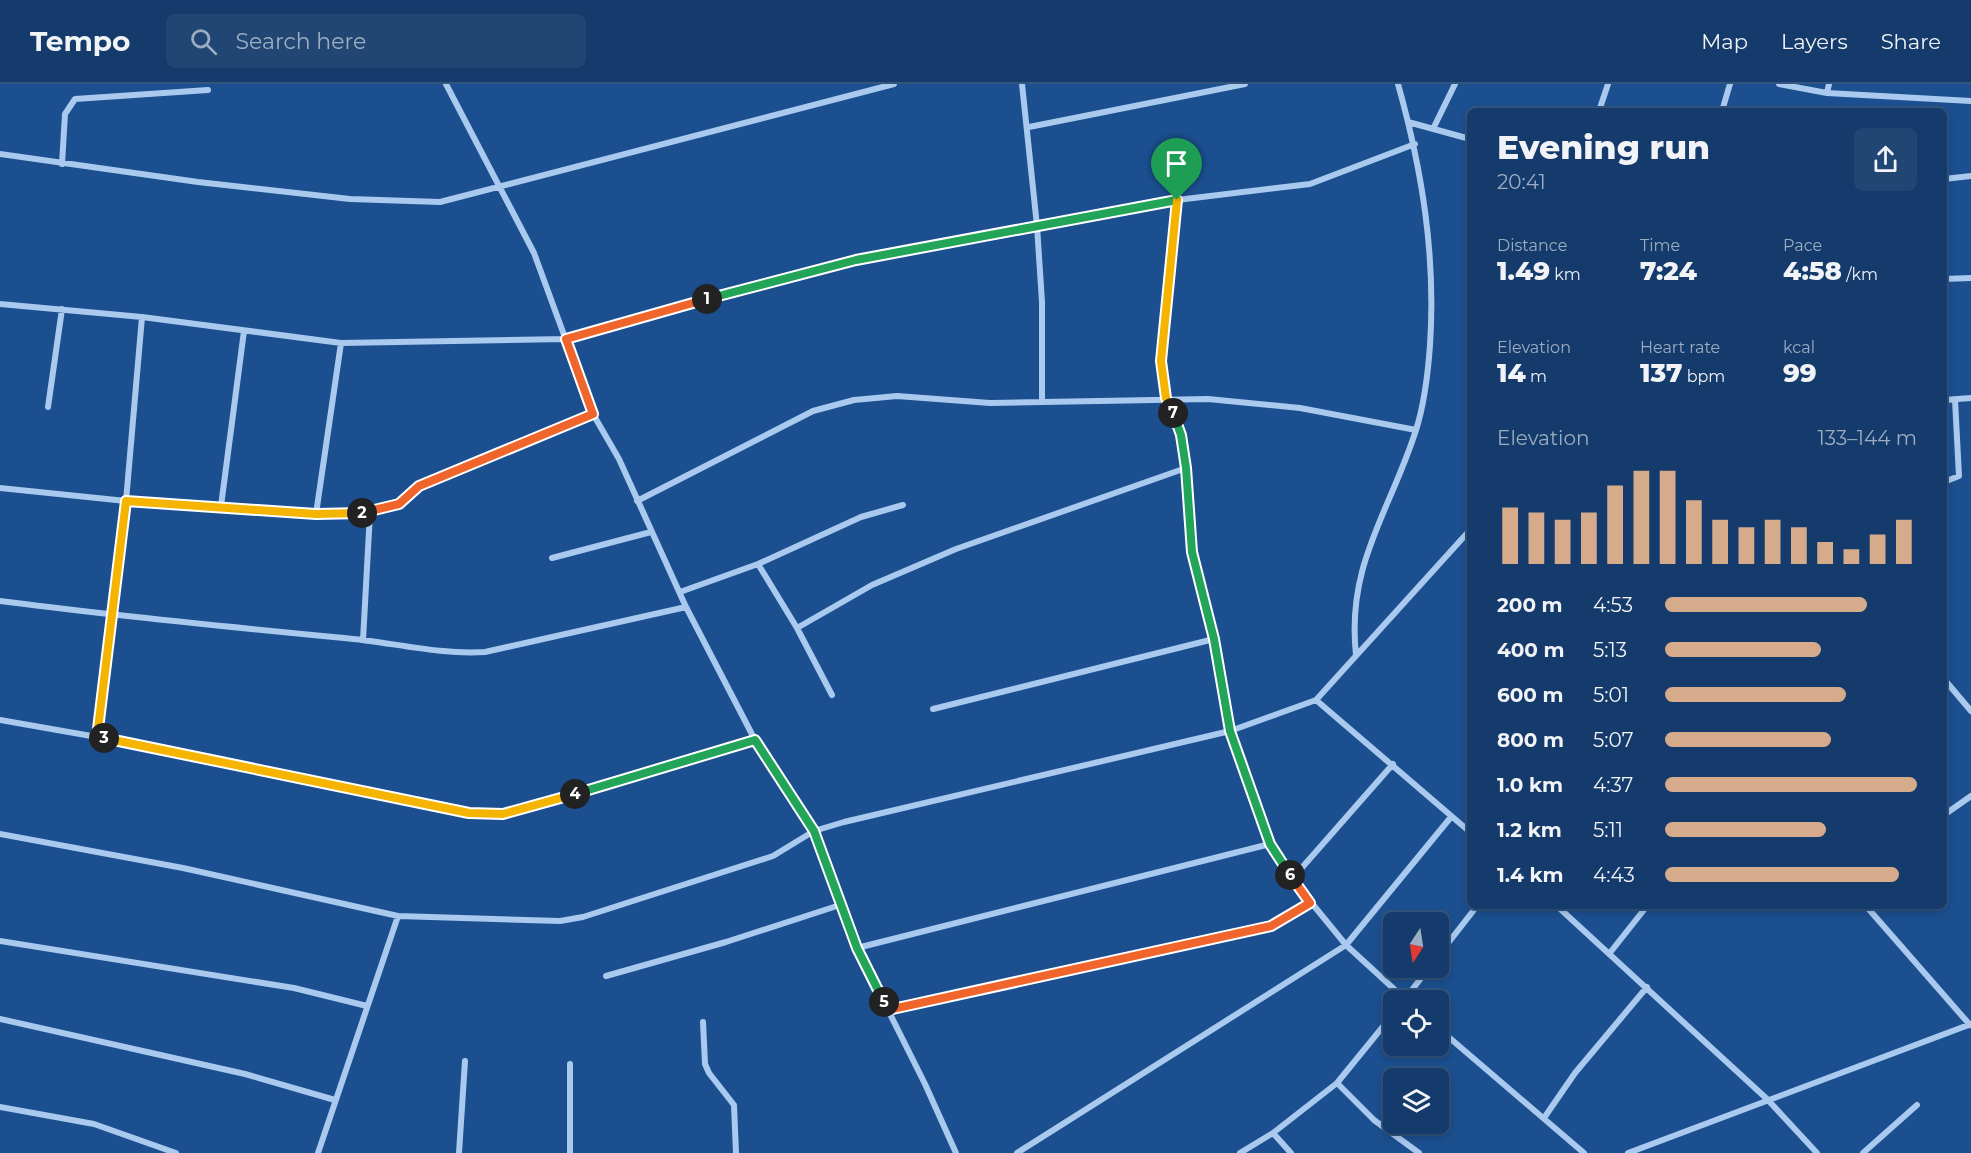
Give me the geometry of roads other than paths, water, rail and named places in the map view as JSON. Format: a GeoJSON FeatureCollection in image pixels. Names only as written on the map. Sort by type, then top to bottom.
{"type":"FeatureCollection","features":[{"type":"Feature","properties":{"kind":"street"},"geometry":{"type":"LineString","coordinates":[[446,84],[502,187],[534,253],[593,414],[619,459],[686,607],[755,740],[814,831],[857,948],[956,1153]]}},
{"type":"Feature","properties":{"kind":"street"},"geometry":{"type":"LineString","coordinates":[[0,154],[62,164],[350,199],[440,202],[894,84]]}},
{"type":"Feature","properties":{"kind":"street"},"geometry":{"type":"LineString","coordinates":[[1022,84],[1029,127],[1030,182],[1037,226],[1042,302],[1042,401]]}},
{"type":"Feature","properties":{"kind":"street"},"geometry":{"type":"LineString","coordinates":[[1029,127],[1245,84]]}},
{"type":"Feature","properties":{"kind":"street"},"geometry":{"type":"LineString","coordinates":[[1356,655],[1353,628],[1356,588],[1366,554],[1416,430],[1427,385],[1433,297],[1428,224],[1415,144],[1398,84]]}},
{"type":"Feature","properties":{"kind":"street"},"geometry":{"type":"LineString","coordinates":[[1433,129],[1455,84]]}},
{"type":"Feature","properties":{"kind":"street"},"geometry":{"type":"LineString","coordinates":[[1600,108],[1608,84]]}},
{"type":"Feature","properties":{"kind":"street"},"geometry":{"type":"LineString","coordinates":[[1723,108],[1730,84]]}},
{"type":"Feature","properties":{"kind":"street"},"geometry":{"type":"LineString","coordinates":[[1779,84],[1827,93],[1971,101]]}},
{"type":"Feature","properties":{"kind":"street"},"geometry":{"type":"LineString","coordinates":[[1827,93],[1829,84]]}},
{"type":"Feature","properties":{"kind":"street"},"geometry":{"type":"LineString","coordinates":[[62,164],[64,114],[75,99],[208,90]]}},
{"type":"Feature","properties":{"kind":"street"},"geometry":{"type":"LineString","coordinates":[[1408,122],[1467,138]]}},
{"type":"Feature","properties":{"kind":"street"},"geometry":{"type":"LineString","coordinates":[[0,304],[142,317],[341,343],[566,339],[856,260],[1177,200],[1310,184],[1415,144]]}},
{"type":"Feature","properties":{"kind":"street"},"geometry":{"type":"LineString","coordinates":[[1947,178],[1971,176]]}},
{"type":"Feature","properties":{"kind":"street"},"geometry":{"type":"LineString","coordinates":[[1177,200],[1161,361],[1166,398],[1181,435],[1186,468],[1192,552],[1214,639],[1230,731],[1270,844],[1292,879],[1346,945],[1394,990]]}},
{"type":"Feature","properties":{"kind":"street"},"geometry":{"type":"LineString","coordinates":[[1947,279],[1971,278]]}},
{"type":"Feature","properties":{"kind":"street"},"geometry":{"type":"LineString","coordinates":[[48,407],[62,309]]}},
{"type":"Feature","properties":{"kind":"street"},"geometry":{"type":"LineString","coordinates":[[97,737],[126,501],[142,317]]}},
{"type":"Feature","properties":{"kind":"street"},"geometry":{"type":"LineString","coordinates":[[221,506],[243,331]]}},
{"type":"Feature","properties":{"kind":"street"},"geometry":{"type":"LineString","coordinates":[[316,514],[341,343]]}},
{"type":"Feature","properties":{"kind":"street"},"geometry":{"type":"LineString","coordinates":[[637,501],[813,411],[854,400],[897,396],[990,403],[1208,399],[1300,408],[1416,430]]}},
{"type":"Feature","properties":{"kind":"street"},"geometry":{"type":"LineString","coordinates":[[1947,400],[1971,398]]}},
{"type":"Feature","properties":{"kind":"street"},"geometry":{"type":"LineString","coordinates":[[1947,481],[1959,476],[1954,400]]}},
{"type":"Feature","properties":{"kind":"street"},"geometry":{"type":"LineString","coordinates":[[0,488],[126,501],[316,514],[370,513],[399,504],[419,486],[593,414]]}},
{"type":"Feature","properties":{"kind":"street"},"geometry":{"type":"LineString","coordinates":[[797,628],[872,585],[956,549],[1186,468]]}},
{"type":"Feature","properties":{"kind":"street"},"geometry":{"type":"LineString","coordinates":[[680,592],[758,564],[861,517],[903,505]]}},
{"type":"Feature","properties":{"kind":"street"},"geometry":{"type":"LineString","coordinates":[[363,640],[370,513]]}},
{"type":"Feature","properties":{"kind":"street"},"geometry":{"type":"LineString","coordinates":[[552,558],[651,532]]}},
{"type":"Feature","properties":{"kind":"street"},"geometry":{"type":"LineString","coordinates":[[0,834],[183,868],[398,916],[550,921],[583,917],[773,855],[814,831],[844,822],[1230,731],[1316,700],[1467,533]]}},
{"type":"Feature","properties":{"kind":"street"},"geometry":{"type":"LineString","coordinates":[[758,564],[797,628],[832,695]]}},
{"type":"Feature","properties":{"kind":"street"},"geometry":{"type":"LineString","coordinates":[[0,601],[111,616],[363,640],[462,654],[485,652],[686,607]]}},
{"type":"Feature","properties":{"kind":"street"},"geometry":{"type":"LineString","coordinates":[[933,709],[1214,639]]}},
{"type":"Feature","properties":{"kind":"street"},"geometry":{"type":"LineString","coordinates":[[1947,682],[1971,711]]}},
{"type":"Feature","properties":{"kind":"street"},"geometry":{"type":"LineString","coordinates":[[1316,700],[1467,830]]}},
{"type":"Feature","properties":{"kind":"street"},"geometry":{"type":"LineString","coordinates":[[0,720],[97,737],[469,813],[503,814],[755,740]]}},
{"type":"Feature","properties":{"kind":"street"},"geometry":{"type":"LineString","coordinates":[[1292,879],[1393,764]]}},
{"type":"Feature","properties":{"kind":"street"},"geometry":{"type":"LineString","coordinates":[[1947,813],[1971,796]]}},
{"type":"Feature","properties":{"kind":"street"},"geometry":{"type":"LineString","coordinates":[[1017,1153],[1346,945],[1451,817]]}},
{"type":"Feature","properties":{"kind":"street"},"geometry":{"type":"LineString","coordinates":[[857,948],[1270,844]]}},
{"type":"Feature","properties":{"kind":"street"},"geometry":{"type":"LineString","coordinates":[[888,1010],[1244,933],[1271,926],[1310,903]]}},
{"type":"Feature","properties":{"kind":"street"},"geometry":{"type":"LineString","coordinates":[[606,976],[726,942],[840,905]]}},
{"type":"Feature","properties":{"kind":"street"},"geometry":{"type":"LineString","coordinates":[[1449,942],[1475,909]]}},
{"type":"Feature","properties":{"kind":"street"},"geometry":{"type":"LineString","coordinates":[[1560,909],[1767,1099],[1817,1153]]}},
{"type":"Feature","properties":{"kind":"street"},"geometry":{"type":"LineString","coordinates":[[1609,954],[1645,909]]}},
{"type":"Feature","properties":{"kind":"street"},"geometry":{"type":"LineString","coordinates":[[1629,1153],[1767,1099],[1970,1025],[1869,909]]}},
{"type":"Feature","properties":{"kind":"street"},"geometry":{"type":"LineString","coordinates":[[318,1153],[398,916]]}},
{"type":"Feature","properties":{"kind":"street"},"geometry":{"type":"LineString","coordinates":[[0,941],[294,988],[367,1006]]}},
{"type":"Feature","properties":{"kind":"street"},"geometry":{"type":"LineString","coordinates":[[1544,1118],[1581,1065],[1647,987]]}},
{"type":"Feature","properties":{"kind":"street"},"geometry":{"type":"LineString","coordinates":[[0,1019],[245,1074],[335,1100]]}},
{"type":"Feature","properties":{"kind":"street"},"geometry":{"type":"LineString","coordinates":[[703,1022],[705,1064],[709,1073],[734,1105],[736,1153]]}},
{"type":"Feature","properties":{"kind":"street"},"geometry":{"type":"LineString","coordinates":[[1240,1153],[1273,1132],[1337,1083],[1383,1027]]}},
{"type":"Feature","properties":{"kind":"street"},"geometry":{"type":"LineString","coordinates":[[1449,1037],[1584,1153]]}},
{"type":"Feature","properties":{"kind":"street"},"geometry":{"type":"LineString","coordinates":[[459,1153],[465,1061]]}},
{"type":"Feature","properties":{"kind":"street"},"geometry":{"type":"LineString","coordinates":[[570,1064],[570,1153]]}},
{"type":"Feature","properties":{"kind":"street"},"geometry":{"type":"LineString","coordinates":[[1337,1083],[1374,1120],[1419,1153]]}},
{"type":"Feature","properties":{"kind":"street"},"geometry":{"type":"LineString","coordinates":[[1863,1153],[1917,1105]]}},
{"type":"Feature","properties":{"kind":"street"},"geometry":{"type":"LineString","coordinates":[[0,1107],[94,1124],[176,1153]]}},
{"type":"Feature","properties":{"kind":"street"},"geometry":{"type":"LineString","coordinates":[[1273,1132],[1291,1153]]}}]}
